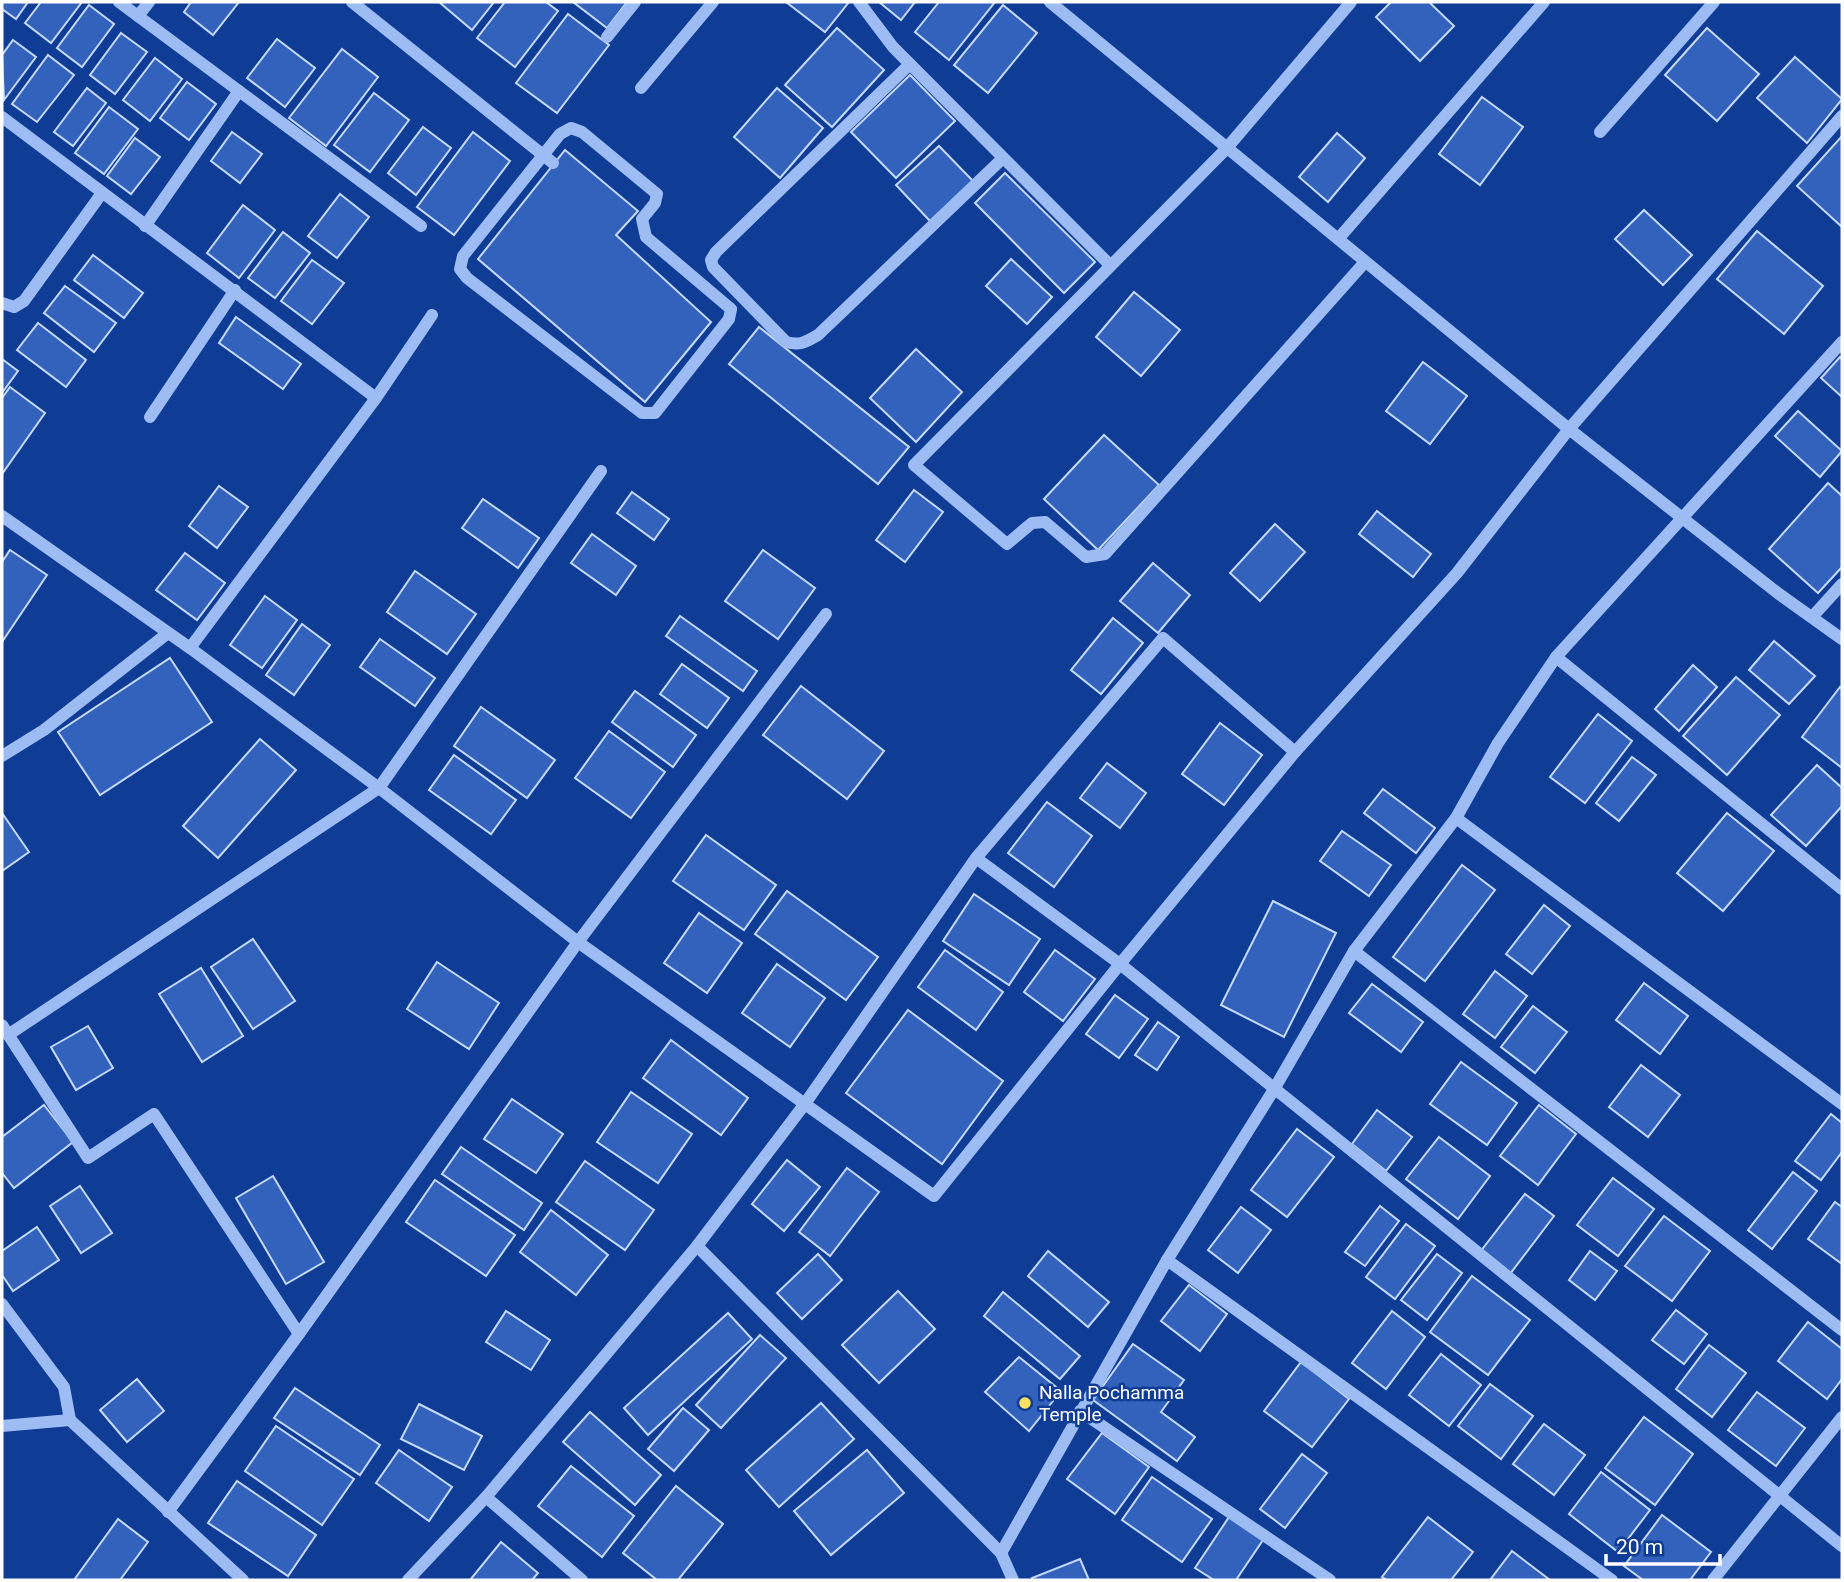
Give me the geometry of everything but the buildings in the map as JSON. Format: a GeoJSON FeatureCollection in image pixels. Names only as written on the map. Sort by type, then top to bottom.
{"type":"FeatureCollection","features":[{"type":"Feature","properties":{"kind":"street"},"geometry":{"type":"LineString","coordinates":[[119,2],[421,226]]}},
{"type":"Feature","properties":{"kind":"street"},"geometry":{"type":"LineString","coordinates":[[138,16],[149,2]]}},
{"type":"Feature","properties":{"kind":"street"},"geometry":{"type":"LineString","coordinates":[[352,2],[548,159]]}},
{"type":"Feature","properties":{"kind":"street"},"geometry":{"type":"LineString","coordinates":[[607,37],[635,2]]}},
{"type":"Feature","properties":{"kind":"street"},"geometry":{"type":"LineString","coordinates":[[641,88],[713,2]]}},
{"type":"Feature","properties":{"kind":"street"},"geometry":{"type":"LineString","coordinates":[[859,2],[910,64],[1110,265]]}},
{"type":"Feature","properties":{"kind":"street"},"geometry":{"type":"LineString","coordinates":[[1050,2],[1569,429],[1779,594],[1842,639]]}},
{"type":"Feature","properties":{"kind":"street"},"geometry":{"type":"LineString","coordinates":[[1351,2],[1226,149],[914,465],[1007,544],[1032,523],[1045,522],[1086,557],[1105,554],[1365,262]]}},
{"type":"Feature","properties":{"kind":"street"},"geometry":{"type":"LineString","coordinates":[[1339,238],[1544,2]]}},
{"type":"Feature","properties":{"kind":"street"},"geometry":{"type":"LineString","coordinates":[[1600,132],[1714,2]]}},
{"type":"Feature","properties":{"kind":"street"},"geometry":{"type":"LineString","coordinates":[[910,64],[716,252],[711,260],[713,267],[786,342],[796,345],[807,342],[818,335],[1002,159]]}},
{"type":"Feature","properties":{"kind":"street"},"geometry":{"type":"LineString","coordinates":[[145,226],[239,91]]}},
{"type":"Feature","properties":{"kind":"street"},"geometry":{"type":"LineString","coordinates":[[2,516],[190,648],[379,788],[578,942],[934,1196],[1119,964],[1296,752],[1457,573],[1569,429],[1842,116]]}},
{"type":"Feature","properties":{"kind":"street"},"geometry":{"type":"LineString","coordinates":[[4,122],[234,290],[376,398]]}},
{"type":"Feature","properties":{"kind":"street"},"geometry":{"type":"LineString","coordinates":[[576,129],[642,180],[657,194],[655,203],[642,219],[646,237],[731,309],[729,319],[656,413],[642,413],[461,273],[463,256],[548,159],[560,134],[576,129]]}},
{"type":"Feature","properties":{"kind":"street"},"geometry":{"type":"LineString","coordinates":[[2,303],[14,307],[24,301],[102,193]]}},
{"type":"Feature","properties":{"kind":"street"},"geometry":{"type":"LineString","coordinates":[[150,417],[234,290]]}},
{"type":"Feature","properties":{"kind":"street"},"geometry":{"type":"LineString","coordinates":[[190,648],[376,398],[432,315]]}},
{"type":"Feature","properties":{"kind":"street"},"geometry":{"type":"LineString","coordinates":[[1001,1553],[1167,1260],[1273,1091],[1354,951],[1456,818],[1498,743],[1556,657],[1842,342]]}},
{"type":"Feature","properties":{"kind":"street"},"geometry":{"type":"LineString","coordinates":[[299,1334],[154,1114],[88,1158],[5,1030],[379,788],[601,471]]}},
{"type":"Feature","properties":{"kind":"street"},"geometry":{"type":"LineString","coordinates":[[1813,616],[1842,584]]}},
{"type":"Feature","properties":{"kind":"street"},"geometry":{"type":"LineString","coordinates":[[168,1512],[299,1334],[578,942],[826,614]]}},
{"type":"Feature","properties":{"kind":"street"},"geometry":{"type":"LineString","coordinates":[[2,756],[44,730],[168,633]]}},
{"type":"Feature","properties":{"kind":"street"},"geometry":{"type":"LineString","coordinates":[[408,1580],[486,1497],[697,1246],[804,1105],[976,858],[1163,638],[1296,752]]}},
{"type":"Feature","properties":{"kind":"street"},"geometry":{"type":"LineString","coordinates":[[1556,657],[1842,889]]}},
{"type":"Feature","properties":{"kind":"street"},"geometry":{"type":"LineString","coordinates":[[1456,818],[1842,1104]]}},
{"type":"Feature","properties":{"kind":"street"},"geometry":{"type":"LineString","coordinates":[[976,858],[1119,964],[1273,1091],[1842,1546]]}},
{"type":"Feature","properties":{"kind":"street"},"geometry":{"type":"LineString","coordinates":[[1354,951],[1842,1330]]}},
{"type":"Feature","properties":{"kind":"street"},"geometry":{"type":"LineString","coordinates":[[697,1246],[1001,1553],[1013,1580]]}},
{"type":"Feature","properties":{"kind":"street"},"geometry":{"type":"LineString","coordinates":[[1167,1260],[1612,1580]]}},
{"type":"Feature","properties":{"kind":"street"},"geometry":{"type":"LineString","coordinates":[[2,1304],[64,1387],[70,1420],[243,1580]]}},
{"type":"Feature","properties":{"kind":"street"},"geometry":{"type":"LineString","coordinates":[[1080,1411],[1330,1580]]}},
{"type":"Feature","properties":{"kind":"street"},"geometry":{"type":"LineString","coordinates":[[1713,1580],[1778,1494],[1842,1417]]}},
{"type":"Feature","properties":{"kind":"street"},"geometry":{"type":"LineString","coordinates":[[2,1426],[70,1420]]}},
{"type":"Feature","properties":{"kind":"street"},"geometry":{"type":"LineString","coordinates":[[486,1497],[582,1580]]}},
{"type":"Feature","properties":{"kind":"place","name":"Nalla Pochamma Temple"},"geometry":{"type":"Point","coordinates":[1025,1403]}}]}
